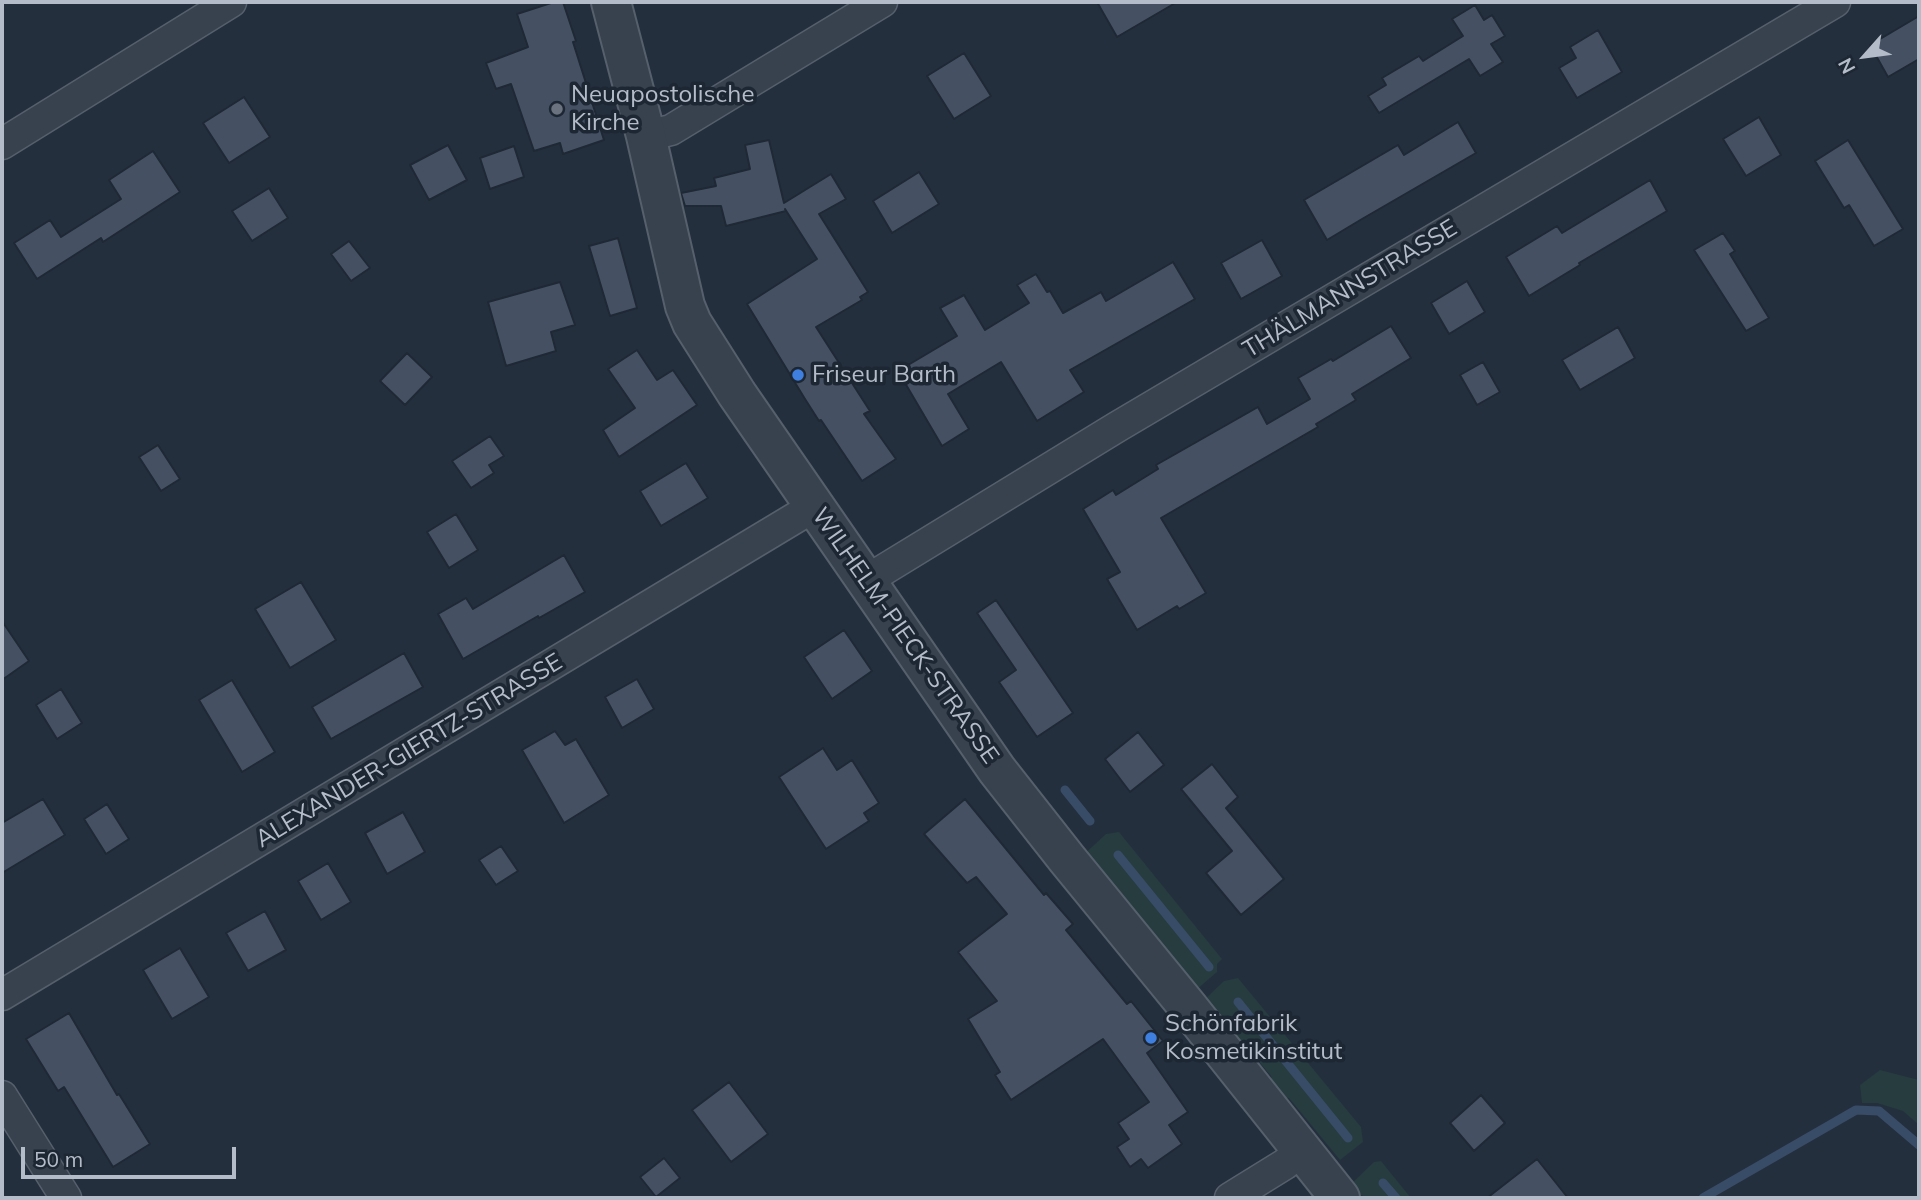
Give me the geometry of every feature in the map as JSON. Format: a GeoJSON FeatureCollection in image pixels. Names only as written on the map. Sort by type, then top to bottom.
{"type":"FeatureCollection","features":[{"type":"Feature","properties":{"kind":"street"},"geometry":{"type":"LineString","coordinates":[[2,144],[230,2]]}},
{"type":"Feature","properties":{"kind":"street","name":"WILHELM-PIECK-STRASSE"},"geometry":{"type":"LineString","coordinates":[[611,2],[646,136],[685,306],[692,323],[737,394],[998,770],[1340,1198]]}},
{"type":"Feature","properties":{"kind":"street"},"geometry":{"type":"LineString","coordinates":[[646,136],[671,130],[883,2]]}},
{"type":"Feature","properties":{"kind":"street","name":"THÄLMANNSTRASSE"},"geometry":{"type":"LineString","coordinates":[[867,580],[1117,427],[1835,2]]}},
{"type":"Feature","properties":{"kind":"street","name":"ALEXANDER-GIERTZ-STRASSE"},"geometry":{"type":"LineString","coordinates":[[2,995],[815,506]]}},
{"type":"Feature","properties":{"kind":"street"},"geometry":{"type":"LineString","coordinates":[[2,1096],[66,1198]]}},
{"type":"Feature","properties":{"kind":"street"},"geometry":{"type":"LineString","coordinates":[[1230,1198],[1285,1164],[1302,1150]]}},
{"type":"Feature","properties":{"kind":"green space"},"geometry":{"type":"Polygon","coordinates":[[[1119,832],[1222,959],[1217,964],[1217,972],[1195,991],[1080,858],[1106,834],[1119,832]]]}},
{"type":"Feature","properties":{"kind":"green space"},"geometry":{"type":"Polygon","coordinates":[[[1238,978],[1361,1127],[1363,1142],[1340,1160],[1289,1098],[1274,1096],[1271,1076],[1224,1020],[1210,1019],[1203,1001],[1224,981],[1238,978]]]}},
{"type":"Feature","properties":{"kind":"green space"},"geometry":{"type":"Polygon","coordinates":[[[1880,1070],[1919,1080],[1919,1125],[1903,1111],[1877,1103],[1862,1103],[1860,1085],[1880,1070]]]}},
{"type":"Feature","properties":{"kind":"green space"},"geometry":{"type":"Polygon","coordinates":[[[1381,1161],[1411,1198],[1370,1198],[1352,1192],[1351,1184],[1374,1162],[1381,1161]]]}},
{"type":"Feature","properties":{"kind":"building"},"geometry":{"type":"Polygon","coordinates":[[[554,2],[563,2],[604,140],[563,154],[560,143],[534,151],[511,84],[496,89],[486,63],[528,47],[517,14],[554,2]]]}},
{"type":"Feature","properties":{"kind":"building"},"geometry":{"type":"Polygon","coordinates":[[[1097,2],[1177,2],[1117,37],[1097,2]]]}},
{"type":"Feature","properties":{"kind":"building"},"geometry":{"type":"Polygon","coordinates":[[[1475,5],[1484,20],[1492,15],[1505,36],[1491,44],[1503,62],[1480,76],[1469,59],[1379,113],[1368,96],[1386,85],[1382,78],[1419,56],[1423,61],[1463,36],[1452,19],[1475,5]]]}},
{"type":"Feature","properties":{"kind":"building"},"geometry":{"type":"Polygon","coordinates":[[[1919,16],[1919,59],[1888,77],[1870,45],[1919,16]]]}},
{"type":"Feature","properties":{"kind":"building"},"geometry":{"type":"Polygon","coordinates":[[[1598,30],[1622,72],[1577,98],[1559,68],[1576,58],[1570,47],[1598,30]]]}},
{"type":"Feature","properties":{"kind":"building"},"geometry":{"type":"Polygon","coordinates":[[[964,53],[991,96],[954,119],[927,76],[964,53]]]}},
{"type":"Feature","properties":{"kind":"building"},"geometry":{"type":"Polygon","coordinates":[[[244,97],[270,137],[229,163],[203,123],[244,97]]]}},
{"type":"Feature","properties":{"kind":"building"},"geometry":{"type":"Polygon","coordinates":[[[1759,117],[1781,155],[1746,176],[1723,139],[1759,117]]]}},
{"type":"Feature","properties":{"kind":"building"},"geometry":{"type":"Polygon","coordinates":[[[1458,122],[1476,153],[1327,240],[1304,200],[1398,145],[1404,155],[1458,122]]]}},
{"type":"Feature","properties":{"kind":"building"},"geometry":{"type":"Polygon","coordinates":[[[769,140],[784,203],[831,174],[846,199],[819,214],[868,292],[860,297],[862,300],[816,327],[870,411],[864,414],[896,459],[862,481],[821,420],[819,421],[747,304],[817,259],[785,209],[786,211],[726,226],[721,206],[685,206],[681,193],[716,186],[714,178],[750,169],[745,145],[769,140]]]}},
{"type":"Feature","properties":{"kind":"building"},"geometry":{"type":"Polygon","coordinates":[[[1848,140],[1903,229],[1874,246],[1849,205],[1844,208],[1815,161],[1848,140]]]}},
{"type":"Feature","properties":{"kind":"building"},"geometry":{"type":"Polygon","coordinates":[[[448,145],[467,180],[429,200],[410,165],[448,145]]]}},
{"type":"Feature","properties":{"kind":"building"},"geometry":{"type":"Polygon","coordinates":[[[514,146],[524,177],[490,189],[480,158],[514,146]]]}},
{"type":"Feature","properties":{"kind":"building"},"geometry":{"type":"Polygon","coordinates":[[[153,151],[180,192],[103,242],[101,238],[37,279],[14,243],[50,220],[61,237],[121,199],[109,180],[153,151]]]}},
{"type":"Feature","properties":{"kind":"building"},"geometry":{"type":"Polygon","coordinates":[[[919,172],[939,204],[892,233],[873,201],[919,172]]]}},
{"type":"Feature","properties":{"kind":"building"},"geometry":{"type":"Polygon","coordinates":[[[1650,180],[1667,211],[1529,296],[1506,257],[1557,226],[1562,233],[1650,180]]]}},
{"type":"Feature","properties":{"kind":"building"},"geometry":{"type":"Polygon","coordinates":[[[269,188],[288,218],[252,241],[232,211],[269,188]]]}},
{"type":"Feature","properties":{"kind":"building"},"geometry":{"type":"Polygon","coordinates":[[[1723,233],[1735,251],[1730,254],[1769,318],[1746,331],[1694,250],[1723,233]]]}},
{"type":"Feature","properties":{"kind":"building"},"geometry":{"type":"Polygon","coordinates":[[[618,238],[637,308],[610,316],[589,246],[618,238]]]}},
{"type":"Feature","properties":{"kind":"building"},"geometry":{"type":"Polygon","coordinates":[[[1262,240],[1282,276],[1241,299],[1221,263],[1262,240]]]}},
{"type":"Feature","properties":{"kind":"building"},"geometry":{"type":"Polygon","coordinates":[[[349,241],[370,268],[351,281],[331,254],[349,241]]]}},
{"type":"Feature","properties":{"kind":"building"},"geometry":{"type":"Polygon","coordinates":[[[1173,262],[1195,299],[1070,370],[1084,392],[1037,421],[1001,362],[948,394],[969,429],[942,446],[898,371],[957,336],[940,308],[964,295],[985,330],[1029,303],[1017,285],[1036,274],[1063,313],[1101,292],[1106,301],[1173,262]]]}},
{"type":"Feature","properties":{"kind":"building"},"geometry":{"type":"Polygon","coordinates":[[[1467,281],[1485,312],[1449,334],[1431,303],[1467,281]]]}},
{"type":"Feature","properties":{"kind":"building"},"geometry":{"type":"Polygon","coordinates":[[[560,282],[575,325],[551,332],[556,351],[506,366],[488,302],[560,282]]]}},
{"type":"Feature","properties":{"kind":"building"},"geometry":{"type":"Polygon","coordinates":[[[1391,326],[1411,358],[1352,394],[1356,400],[1316,424],[1318,427],[1161,518],[1206,593],[1179,609],[1177,606],[1137,630],[1107,579],[1120,572],[1083,509],[1113,490],[1116,495],[1158,469],[1156,465],[1258,407],[1267,424],[1310,399],[1298,378],[1331,359],[1333,361],[1391,326]]]}},
{"type":"Feature","properties":{"kind":"building"},"geometry":{"type":"Polygon","coordinates":[[[1618,327],[1635,358],[1580,390],[1562,360],[1618,327]]]}},
{"type":"Feature","properties":{"kind":"building"},"geometry":{"type":"Polygon","coordinates":[[[637,350],[657,380],[673,370],[697,405],[619,457],[603,430],[635,408],[608,369],[637,350]]]}},
{"type":"Feature","properties":{"kind":"building"},"geometry":{"type":"Polygon","coordinates":[[[407,353],[432,377],[405,405],[380,381],[407,353]]]}},
{"type":"Feature","properties":{"kind":"building"},"geometry":{"type":"Polygon","coordinates":[[[1483,362],[1500,392],[1477,405],[1460,375],[1483,362]]]}},
{"type":"Feature","properties":{"kind":"building"},"geometry":{"type":"Polygon","coordinates":[[[490,436],[504,456],[489,465],[494,473],[471,488],[452,461],[490,436]]]}},
{"type":"Feature","properties":{"kind":"building"},"geometry":{"type":"Polygon","coordinates":[[[158,445],[180,479],[161,491],[139,457],[158,445]]]}},
{"type":"Feature","properties":{"kind":"building"},"geometry":{"type":"Polygon","coordinates":[[[686,463],[708,498],[661,526],[640,491],[686,463]]]}},
{"type":"Feature","properties":{"kind":"building"},"geometry":{"type":"Polygon","coordinates":[[[456,514],[478,550],[449,568],[427,532],[456,514]]]}},
{"type":"Feature","properties":{"kind":"building"},"geometry":{"type":"Polygon","coordinates":[[[564,555],[585,592],[463,659],[438,614],[466,598],[473,609],[564,555]]]}},
{"type":"Feature","properties":{"kind":"building"},"geometry":{"type":"Polygon","coordinates":[[[301,582],[336,640],[290,668],[255,609],[301,582]]]}},
{"type":"Feature","properties":{"kind":"building"},"geometry":{"type":"Polygon","coordinates":[[[996,600],[1073,713],[1037,737],[999,682],[1016,670],[977,613],[996,600]]]}},
{"type":"Feature","properties":{"kind":"building"},"geometry":{"type":"Polygon","coordinates":[[[2,621],[29,661],[2,680],[2,621]]]}},
{"type":"Feature","properties":{"kind":"building"},"geometry":{"type":"Polygon","coordinates":[[[844,630],[872,671],[832,699],[804,657],[844,630]]]}},
{"type":"Feature","properties":{"kind":"building"},"geometry":{"type":"Polygon","coordinates":[[[404,653],[423,687],[331,739],[312,707],[404,653]]]}},
{"type":"Feature","properties":{"kind":"building"},"geometry":{"type":"Polygon","coordinates":[[[637,679],[654,709],[622,728],[605,697],[637,679]]]}},
{"type":"Feature","properties":{"kind":"building"},"geometry":{"type":"Polygon","coordinates":[[[232,680],[275,752],[242,772],[199,700],[232,680]]]}},
{"type":"Feature","properties":{"kind":"building"},"geometry":{"type":"Polygon","coordinates":[[[61,689],[82,723],[57,739],[36,705],[61,689]]]}},
{"type":"Feature","properties":{"kind":"building"},"geometry":{"type":"Polygon","coordinates":[[[555,731],[565,745],[576,739],[609,795],[564,823],[522,750],[555,731]]]}},
{"type":"Feature","properties":{"kind":"building"},"geometry":{"type":"Polygon","coordinates":[[[1138,732],[1164,765],[1130,792],[1105,759],[1138,732]]]}},
{"type":"Feature","properties":{"kind":"building"},"geometry":{"type":"Polygon","coordinates":[[[823,748],[837,770],[852,760],[879,803],[864,813],[869,821],[826,849],[779,777],[823,748]]]}},
{"type":"Feature","properties":{"kind":"building"},"geometry":{"type":"Polygon","coordinates":[[[1212,764],[1238,797],[1226,808],[1284,879],[1241,915],[1206,873],[1232,851],[1181,789],[1212,764]]]}},
{"type":"Feature","properties":{"kind":"building"},"geometry":{"type":"Polygon","coordinates":[[[43,799],[65,835],[2,873],[2,823],[43,799]]]}},
{"type":"Feature","properties":{"kind":"building"},"geometry":{"type":"Polygon","coordinates":[[[965,799],[1044,895],[1046,893],[1073,924],[1066,930],[1127,1004],[1131,1001],[1163,1041],[1147,1053],[1188,1112],[1169,1125],[1182,1144],[1148,1168],[1141,1159],[1130,1167],[1117,1147],[1129,1139],[1118,1123],[1149,1102],[1103,1039],[1011,1100],[995,1075],[1000,1072],[968,1019],[997,1001],[958,952],[1007,914],[976,877],[967,883],[924,834],[965,799]]]}},
{"type":"Feature","properties":{"kind":"building"},"geometry":{"type":"Polygon","coordinates":[[[107,804],[129,839],[106,854],[84,819],[107,804]]]}},
{"type":"Feature","properties":{"kind":"building"},"geometry":{"type":"Polygon","coordinates":[[[403,812],[425,852],[387,874],[365,833],[403,812]]]}},
{"type":"Feature","properties":{"kind":"building"},"geometry":{"type":"Polygon","coordinates":[[[501,846],[518,871],[496,885],[479,860],[501,846]]]}},
{"type":"Feature","properties":{"kind":"building"},"geometry":{"type":"Polygon","coordinates":[[[328,863],[351,902],[321,920],[298,881],[328,863]]]}},
{"type":"Feature","properties":{"kind":"building"},"geometry":{"type":"Polygon","coordinates":[[[265,911],[286,950],[248,971],[226,933],[265,911]]]}},
{"type":"Feature","properties":{"kind":"building"},"geometry":{"type":"Polygon","coordinates":[[[180,948],[209,997],[172,1019],[143,970],[180,948]]]}},
{"type":"Feature","properties":{"kind":"building"},"geometry":{"type":"Polygon","coordinates":[[[69,1013],[117,1095],[119,1094],[150,1144],[113,1167],[64,1087],[58,1091],[26,1039],[69,1013]]]}},
{"type":"Feature","properties":{"kind":"building"},"geometry":{"type":"Polygon","coordinates":[[[729,1082],[768,1134],[731,1162],[692,1110],[729,1082]]]}},
{"type":"Feature","properties":{"kind":"building"},"geometry":{"type":"Polygon","coordinates":[[[1481,1095],[1505,1123],[1474,1151],[1450,1123],[1481,1095]]]}},
{"type":"Feature","properties":{"kind":"building"},"geometry":{"type":"Polygon","coordinates":[[[664,1158],[680,1178],[656,1197],[640,1177],[664,1158]]]}},
{"type":"Feature","properties":{"kind":"building"},"geometry":{"type":"Polygon","coordinates":[[[1537,1159],[1568,1198],[1487,1198],[1537,1159]]]}},
{"type":"Feature","properties":{"kind":"waterway"},"geometry":{"type":"LineString","coordinates":[[1065,790],[1090,821]]}},
{"type":"Feature","properties":{"kind":"waterway"},"geometry":{"type":"LineString","coordinates":[[1118,855],[1209,967]]}},
{"type":"Feature","properties":{"kind":"waterway"},"geometry":{"type":"LineString","coordinates":[[1238,1002],[1348,1138]]}},
{"type":"Feature","properties":{"kind":"waterway"},"geometry":{"type":"LineString","coordinates":[[1703,1198],[1856,1110],[1879,1111],[1919,1145]]}},
{"type":"Feature","properties":{"kind":"waterway"},"geometry":{"type":"LineString","coordinates":[[1383,1183],[1396,1198]]}},
{"type":"Feature","properties":{"kind":"place","name":"Neuapostolische Kirche"},"geometry":{"type":"Point","coordinates":[557,109]}},
{"type":"Feature","properties":{"kind":"place","name":"Friseur Barth"},"geometry":{"type":"Point","coordinates":[798,375]}},
{"type":"Feature","properties":{"kind":"place","name":"Schönfabrik Kosmetikinstitut"},"geometry":{"type":"Point","coordinates":[1151,1038]}}]}
